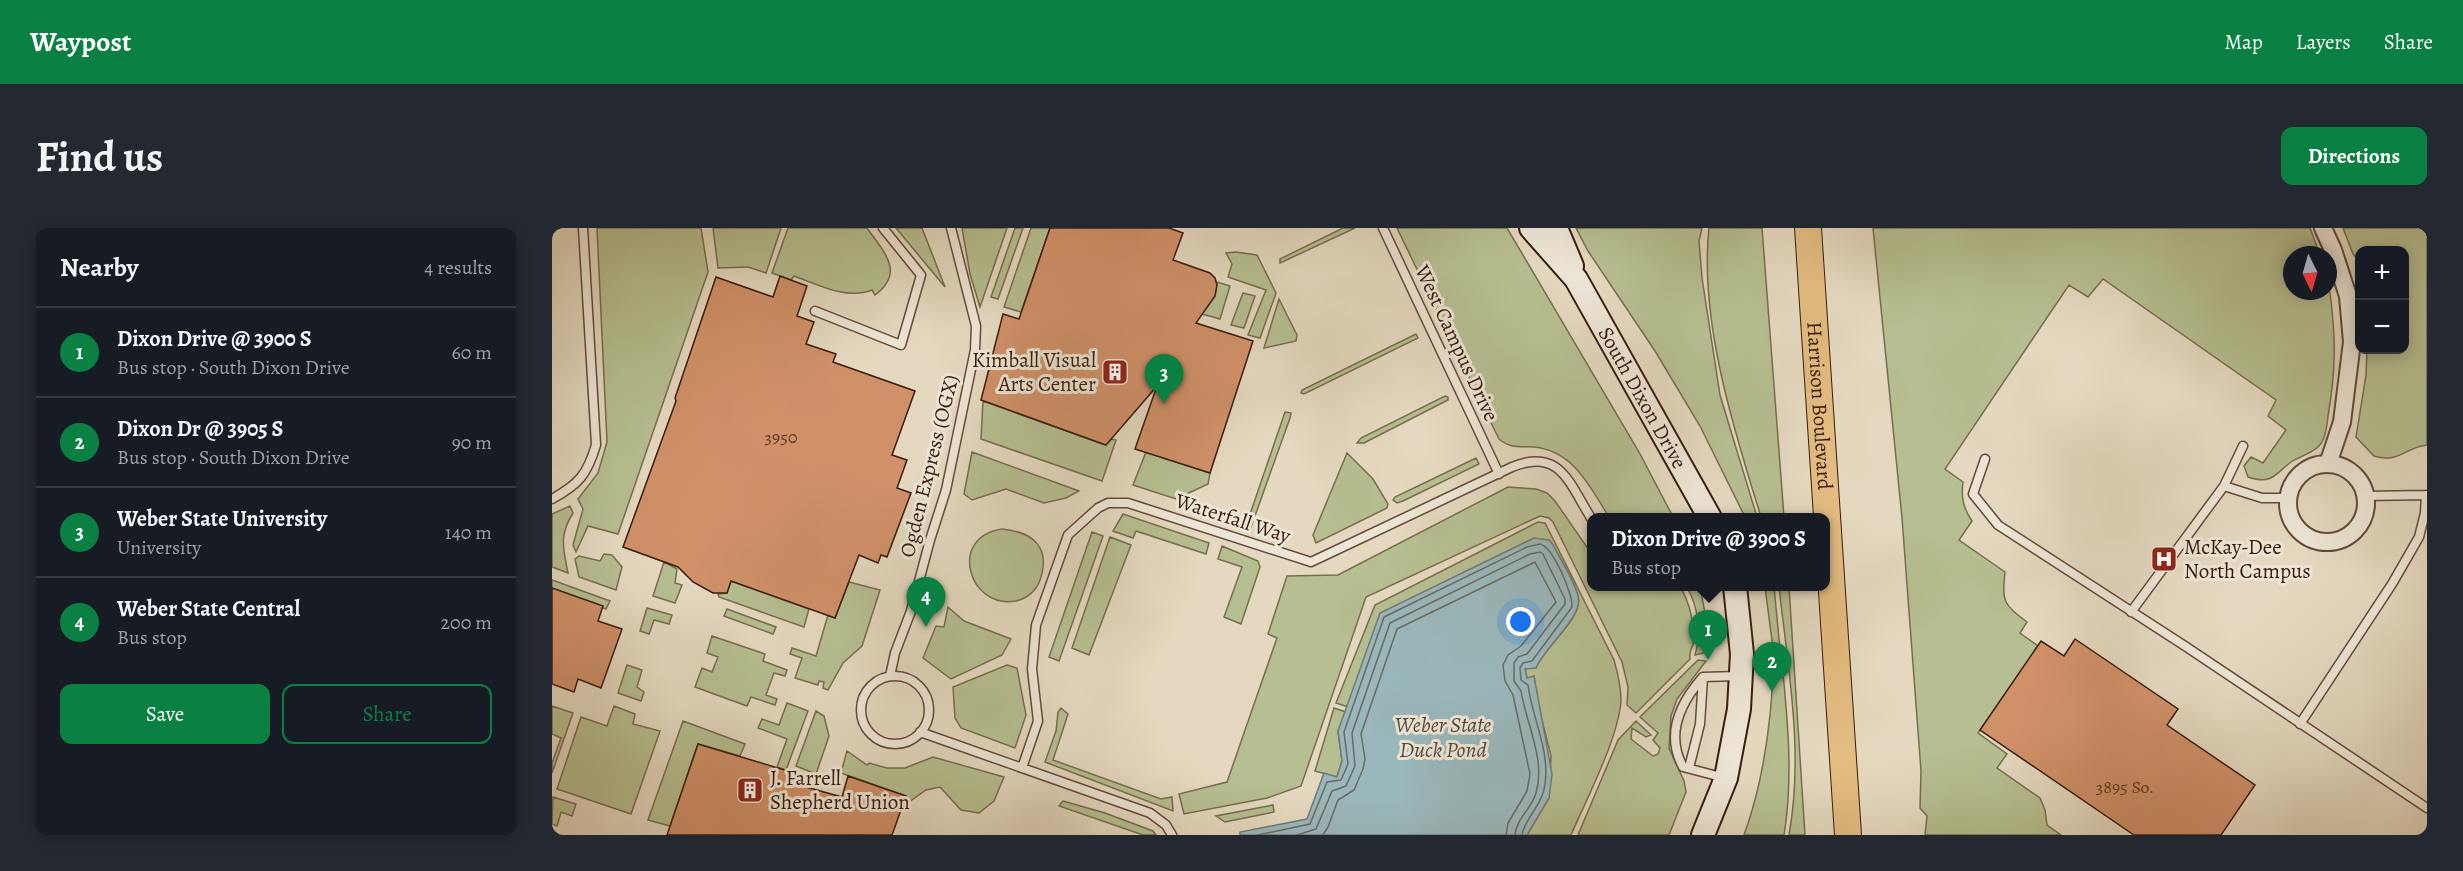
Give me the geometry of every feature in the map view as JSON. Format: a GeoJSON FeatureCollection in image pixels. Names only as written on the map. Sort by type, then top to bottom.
{"type":"FeatureCollection","features":[{"type":"Feature","properties":{"kind":"main road","name":"Harrison Boulevard"},"geometry":{"type":"LineString","coordinates":[[1808,228],[1827,513]]}},
{"type":"Feature","properties":{"kind":"main road","name":"Harrison Boulevard"},"geometry":{"type":"LineString","coordinates":[[1830,562],[1848,835]]}},
{"type":"Feature","properties":{"kind":"street","name":"South Dixon Drive"},"geometry":{"type":"LineString","coordinates":[[1531,228],[1573,269]]}},
{"type":"Feature","properties":{"kind":"street","name":"South Dixon Drive"},"geometry":{"type":"LineString","coordinates":[[1556,228],[1573,269],[1707,513]]}},
{"type":"Feature","properties":{"kind":"street"},"geometry":{"type":"LineString","coordinates":[[1567,228],[1573,269]]}},
{"type":"Feature","properties":{"kind":"street"},"geometry":{"type":"LineString","coordinates":[[2323,228],[2348,296],[2352,342],[2342,422],[2328,464]]}},
{"type":"Feature","properties":{"kind":"street"},"geometry":{"type":"LineString","coordinates":[[2328,464],[2341,467],[2352,474],[2361,484],[2365,496],[2364,514],[2355,530],[2345,537],[2327,542],[2310,538],[2300,531],[2292,521],[2288,510],[2288,498],[2298,477],[2306,470],[2328,464]]}},
{"type":"Feature","properties":{"kind":"street"},"geometry":{"type":"LineString","coordinates":[[1704,835],[1725,778],[1735,734],[1743,676],[1736,591]]}},
{"type":"Feature","properties":{"kind":"lane"},"geometry":{"type":"LineString","coordinates":[[552,499],[570,489],[580,480],[587,470],[596,445],[583,228]]}},
{"type":"Feature","properties":{"kind":"lane"},"geometry":{"type":"LineString","coordinates":[[815,311],[901,345],[921,275],[883,228]]}},
{"type":"Feature","properties":{"kind":"lane","name":"Ogden Express (OGX)"},"geometry":{"type":"LineString","coordinates":[[890,676],[946,490],[975,350],[974,320],[951,228]]}},
{"type":"Feature","properties":{"kind":"lane","name":"West Campus Drive"},"geometry":{"type":"LineString","coordinates":[[1383,228],[1499,474]]}},
{"type":"Feature","properties":{"kind":"lane"},"geometry":{"type":"LineString","coordinates":[[2131,612],[2224,486],[2243,446]]}},
{"type":"Feature","properties":{"kind":"lane"},"geometry":{"type":"LineString","coordinates":[[1984,459],[1973,494],[1998,525],[2427,808]]}},
{"type":"Feature","properties":{"kind":"lane","name":"Waterfall Way"},"geometry":{"type":"LineString","coordinates":[[1022,768],[1038,721],[1032,669],[1036,625],[1068,536],[1098,508],[1108,503],[1128,503],[1311,562],[1528,460],[1548,463],[1562,473],[1589,513]]}},
{"type":"Feature","properties":{"kind":"lane"},"geometry":{"type":"LineString","coordinates":[[2224,486],[2262,498],[2288,498]]}},
{"type":"Feature","properties":{"kind":"lane"},"geometry":{"type":"LineString","coordinates":[[2300,724],[2392,584],[2419,537],[2427,495],[2365,496]]}},
{"type":"Feature","properties":{"kind":"lane"},"geometry":{"type":"LineString","coordinates":[[890,676],[908,679],[922,690],[927,698],[928,716],[920,732],[905,742],[896,744],[878,739],[865,726],[861,708],[867,691],[880,679],[890,676]]}},
{"type":"Feature","properties":{"kind":"lane"},"geometry":{"type":"LineString","coordinates":[[1725,778],[1683,767],[1676,748],[1676,721],[1682,703],[1703,677],[1743,676]]}},
{"type":"Feature","properties":{"kind":"lane"},"geometry":{"type":"LineString","coordinates":[[1689,768],[1700,724],[1703,677]]}},
{"type":"Feature","properties":{"kind":"lane"},"geometry":{"type":"LineString","coordinates":[[920,732],[1150,813],[1166,825],[1172,835]]}},
{"type":"Feature","properties":{"kind":"green space"},"geometry":{"type":"Polygon","coordinates":[[[597,228],[701,228],[708,272],[618,534],[588,526],[576,552],[573,545],[583,509],[578,499],[598,473],[607,442],[597,228]]]}},
{"type":"Feature","properties":{"kind":"green space"},"geometry":{"type":"Polygon","coordinates":[[[713,228],[781,228],[766,273],[748,267],[718,268],[713,228]]]}},
{"type":"Feature","properties":{"kind":"green space"},"geometry":{"type":"Polygon","coordinates":[[[788,228],[867,228],[889,262],[889,278],[875,295],[872,290],[862,293],[842,292],[794,276],[791,280],[772,273],[788,228]]]}},
{"type":"Feature","properties":{"kind":"green space"},"geometry":{"type":"Polygon","coordinates":[[[896,228],[922,228],[945,287],[896,228]]]}},
{"type":"Feature","properties":{"kind":"green space"},"geometry":{"type":"Polygon","coordinates":[[[962,228],[1007,228],[980,307],[970,274],[962,228]]]}},
{"type":"Feature","properties":{"kind":"green space"},"geometry":{"type":"Polygon","coordinates":[[[1015,228],[1023,228],[998,299],[991,297],[1015,228]]]}},
{"type":"Feature","properties":{"kind":"green space"},"geometry":{"type":"Polygon","coordinates":[[[1031,228],[1050,228],[1021,312],[1004,307],[1031,228]]]}},
{"type":"Feature","properties":{"kind":"green space"},"geometry":{"type":"Polygon","coordinates":[[[1343,228],[1355,228],[1280,263],[1280,259],[1343,228]]]}},
{"type":"Feature","properties":{"kind":"green space"},"geometry":{"type":"Polygon","coordinates":[[[1397,228],[1507,228],[1639,452],[1671,513],[1606,513],[1579,472],[1560,455],[1534,447],[1511,446],[1499,439],[1397,228]]]}},
{"type":"Feature","properties":{"kind":"green space"},"geometry":{"type":"Polygon","coordinates":[[[1576,228],[1702,228],[1699,241],[1702,278],[1720,395],[1756,513],[1743,513],[1700,426],[1655,351],[1588,251],[1576,228]]]}},
{"type":"Feature","properties":{"kind":"green space"},"geometry":{"type":"Polygon","coordinates":[[[1709,228],[1762,228],[1784,513],[1760,513],[1721,375],[1709,300],[1707,264],[1709,228]]]}},
{"type":"Feature","properties":{"kind":"green space"},"geometry":{"type":"Polygon","coordinates":[[[1873,228],[2310,228],[2317,246],[2283,246],[2283,300],[2331,300],[2334,354],[2333,384],[2326,431],[2316,449],[2291,462],[2268,479],[2248,477],[2244,466],[2251,457],[2263,463],[2286,430],[2268,416],[2276,400],[2103,279],[2088,297],[2069,285],[1945,469],[1963,482],[1963,502],[1972,521],[1959,540],[2005,572],[2006,602],[2027,622],[2020,633],[2038,646],[1978,733],[2007,754],[1997,768],[2040,798],[2045,810],[2047,825],[2061,835],[1925,835],[1927,816],[1920,808],[1921,771],[1902,518],[1873,228]]]}},
{"type":"Feature","properties":{"kind":"green space"},"geometry":{"type":"Polygon","coordinates":[[[2343,228],[2427,228],[2427,445],[2396,457],[2374,456],[2356,437],[2366,375],[2367,354],[2409,354],[2409,246],[2355,246],[2355,256],[2343,228]]]}},
{"type":"Feature","properties":{"kind":"green space"},"geometry":{"type":"Polygon","coordinates":[[[1226,253],[1257,255],[1276,293],[1260,338],[1248,335],[1266,290],[1228,277],[1232,264],[1226,253]]]}},
{"type":"Feature","properties":{"kind":"green space"},"geometry":{"type":"Polygon","coordinates":[[[1217,282],[1230,286],[1220,319],[1202,314],[1215,296],[1217,282]]]}},
{"type":"Feature","properties":{"kind":"green space"},"geometry":{"type":"Polygon","coordinates":[[[1243,293],[1255,296],[1244,328],[1231,325],[1243,293]]]}},
{"type":"Feature","properties":{"kind":"green space"},"geometry":{"type":"Polygon","coordinates":[[[1279,299],[1297,335],[1296,341],[1264,348],[1279,299]]]}},
{"type":"Feature","properties":{"kind":"green space"},"geometry":{"type":"Polygon","coordinates":[[[1416,334],[1418,338],[1304,394],[1301,393],[1302,390],[1416,334]]]}},
{"type":"Feature","properties":{"kind":"green space"},"geometry":{"type":"Polygon","coordinates":[[[1445,396],[1448,400],[1364,443],[1357,443],[1361,438],[1445,396]]]}},
{"type":"Feature","properties":{"kind":"green space"},"geometry":{"type":"Polygon","coordinates":[[[983,401],[1105,445],[1111,439],[1116,440],[1102,481],[981,439],[983,401]]]}},
{"type":"Feature","properties":{"kind":"green space"},"geometry":{"type":"Polygon","coordinates":[[[1285,412],[1291,413],[1290,418],[1251,527],[1248,528],[1246,526],[1285,412]]]}},
{"type":"Feature","properties":{"kind":"green space"},"geometry":{"type":"Polygon","coordinates":[[[972,452],[1079,491],[1066,498],[1044,503],[1006,489],[972,500],[964,494],[972,452]]]}},
{"type":"Feature","properties":{"kind":"green space"},"geometry":{"type":"Polygon","coordinates":[[[1146,452],[1210,473],[1208,484],[1176,499],[1133,485],[1146,452]]]}},
{"type":"Feature","properties":{"kind":"green space"},"geometry":{"type":"Polygon","coordinates":[[[1347,453],[1373,479],[1388,504],[1387,508],[1316,543],[1313,535],[1347,453]]]}},
{"type":"Feature","properties":{"kind":"green space"},"geometry":{"type":"Polygon","coordinates":[[[1476,458],[1479,464],[1403,501],[1397,503],[1393,500],[1395,497],[1476,458]]]}},
{"type":"Feature","properties":{"kind":"green space"},"geometry":{"type":"Polygon","coordinates":[[[1508,487],[1536,489],[1547,493],[1587,547],[1587,591],[1553,522],[1549,518],[1540,516],[1366,597],[1301,786],[1267,798],[1184,814],[1179,794],[1227,782],[1277,638],[1268,634],[1287,576],[1338,575],[1508,487]]]}},
{"type":"Feature","properties":{"kind":"green space"},"geometry":{"type":"Polygon","coordinates":[[[570,506],[573,513],[563,542],[568,573],[552,567],[552,514],[570,506]]]}},
{"type":"Feature","properties":{"kind":"green space"},"geometry":{"type":"Polygon","coordinates":[[[1123,514],[1209,543],[1206,554],[1136,531],[1133,538],[1113,531],[1123,514]]]}},
{"type":"Feature","properties":{"kind":"green space"},"geometry":{"type":"Polygon","coordinates":[[[1538,522],[1545,523],[1614,660],[1620,690],[1619,716],[1614,733],[1571,835],[1527,835],[1549,798],[1551,756],[1535,692],[1534,677],[1527,678],[1525,668],[1536,668],[1575,613],[1578,604],[1574,583],[1549,540],[1348,707],[1336,703],[1375,605],[1538,522]]]}},
{"type":"Feature","properties":{"kind":"green space"},"geometry":{"type":"Polygon","coordinates":[[[1002,529],[1031,538],[1041,551],[1043,559],[1043,569],[1036,588],[1028,596],[1016,601],[1000,601],[986,595],[976,584],[971,571],[970,558],[974,545],[985,535],[1002,529]]]}},
{"type":"Feature","properties":{"kind":"green space"},"geometry":{"type":"Polygon","coordinates":[[[1092,532],[1103,536],[1059,661],[1049,657],[1092,532]]]}},
{"type":"Feature","properties":{"kind":"green space"},"geometry":{"type":"Polygon","coordinates":[[[1110,537],[1131,545],[1089,655],[1072,648],[1110,537]]]}},
{"type":"Feature","properties":{"kind":"green space"},"geometry":{"type":"Polygon","coordinates":[[[1222,546],[1258,561],[1260,567],[1241,624],[1224,617],[1242,567],[1218,559],[1222,546]]]}},
{"type":"Feature","properties":{"kind":"green space"},"geometry":{"type":"Polygon","coordinates":[[[604,554],[612,555],[622,567],[616,590],[579,577],[575,559],[579,556],[600,561],[604,554]]]}},
{"type":"Feature","properties":{"kind":"green space"},"geometry":{"type":"Polygon","coordinates":[[[664,562],[677,569],[675,583],[682,585],[675,603],[653,596],[664,562]]]}},
{"type":"Feature","properties":{"kind":"green space"},"geometry":{"type":"Polygon","coordinates":[[[552,580],[610,601],[606,609],[552,588],[552,580]]]}},
{"type":"Feature","properties":{"kind":"green space"},"geometry":{"type":"Polygon","coordinates":[[[731,581],[809,609],[804,627],[719,597],[718,594],[727,593],[731,581]]]}},
{"type":"Feature","properties":{"kind":"green space"},"geometry":{"type":"Polygon","coordinates":[[[849,582],[880,590],[862,646],[843,663],[828,690],[823,688],[824,682],[819,681],[818,685],[795,678],[802,658],[790,654],[792,648],[816,656],[828,615],[835,618],[849,582]]]}},
{"type":"Feature","properties":{"kind":"green space"},"geometry":{"type":"Polygon","coordinates":[[[1587,591],[1682,591],[1693,622],[1694,637],[1690,659],[1636,713],[1627,705],[1628,687],[1622,662],[1587,591]]]}},
{"type":"Feature","properties":{"kind":"green space"},"geometry":{"type":"Polygon","coordinates":[[[1689,591],[1701,591],[1708,628],[1708,652],[1695,655],[1698,620],[1689,591]]]}},
{"type":"Feature","properties":{"kind":"green space"},"geometry":{"type":"Polygon","coordinates":[[[1766,591],[1774,591],[1780,649],[1773,648],[1766,591]]]}},
{"type":"Feature","properties":{"kind":"green space"},"geometry":{"type":"Polygon","coordinates":[[[1779,591],[1789,591],[1805,835],[1789,835],[1795,773],[1790,679],[1779,591]]]}},
{"type":"Feature","properties":{"kind":"green space"},"geometry":{"type":"Polygon","coordinates":[[[948,607],[964,621],[1011,639],[1002,655],[951,679],[923,658],[936,626],[944,627],[948,607]]]}},
{"type":"Feature","properties":{"kind":"green space"},"geometry":{"type":"Polygon","coordinates":[[[647,608],[672,615],[669,624],[654,620],[649,634],[640,631],[647,608]]]}},
{"type":"Feature","properties":{"kind":"green space"},"geometry":{"type":"Polygon","coordinates":[[[727,609],[776,627],[773,634],[724,616],[727,609]]]}},
{"type":"Feature","properties":{"kind":"green space"},"geometry":{"type":"Polygon","coordinates":[[[712,636],[765,654],[763,661],[787,670],[785,676],[774,673],[766,695],[777,699],[775,705],[751,697],[747,706],[695,687],[702,668],[712,672],[718,657],[707,653],[712,636]]]}},
{"type":"Feature","properties":{"kind":"green space"},"geometry":{"type":"Polygon","coordinates":[[[1781,653],[1789,767],[1784,835],[1744,835],[1757,791],[1766,747],[1774,656],[1781,653]]]}},
{"type":"Feature","properties":{"kind":"green space"},"geometry":{"type":"Polygon","coordinates":[[[1698,660],[1706,661],[1677,699],[1671,716],[1669,748],[1684,781],[1686,792],[1669,835],[1578,835],[1618,740],[1636,721],[1651,735],[1646,737],[1632,728],[1631,739],[1653,756],[1658,754],[1660,748],[1653,740],[1658,733],[1640,717],[1698,660]]]}},
{"type":"Feature","properties":{"kind":"green space"},"geometry":{"type":"Polygon","coordinates":[[[627,665],[642,670],[637,687],[644,692],[641,701],[618,693],[627,665]]]}},
{"type":"Feature","properties":{"kind":"green space"},"geometry":{"type":"Polygon","coordinates":[[[1007,665],[1017,668],[1026,715],[1015,748],[961,728],[955,718],[953,687],[1007,665]]]}},
{"type":"Feature","properties":{"kind":"green space"},"geometry":{"type":"Polygon","coordinates":[[[787,703],[808,711],[786,770],[777,767],[787,739],[758,728],[762,719],[779,725],[787,703]]]}},
{"type":"Feature","properties":{"kind":"green space"},"geometry":{"type":"Polygon","coordinates":[[[552,706],[573,713],[552,773],[552,763],[561,738],[552,734],[552,706]]]}},
{"type":"Feature","properties":{"kind":"green space"},"geometry":{"type":"Polygon","coordinates":[[[614,706],[635,714],[633,724],[660,731],[631,814],[557,789],[581,717],[607,726],[614,706]]]}},
{"type":"Feature","properties":{"kind":"green space"},"geometry":{"type":"Polygon","coordinates":[[[1061,708],[1068,714],[1053,760],[1161,799],[1172,797],[1173,811],[1045,762],[1061,708]]]}},
{"type":"Feature","properties":{"kind":"green space"},"geometry":{"type":"Polygon","coordinates":[[[1334,708],[1346,712],[1338,731],[1342,761],[1337,777],[1315,771],[1334,708]]]}},
{"type":"Feature","properties":{"kind":"green space"},"geometry":{"type":"Polygon","coordinates":[[[816,711],[824,716],[829,736],[816,774],[796,766],[816,711]]]}},
{"type":"Feature","properties":{"kind":"green space"},"geometry":{"type":"Polygon","coordinates":[[[683,721],[745,744],[740,756],[698,744],[670,826],[648,820],[683,721]]]}},
{"type":"Feature","properties":{"kind":"green space"},"geometry":{"type":"Polygon","coordinates":[[[847,751],[867,765],[869,763],[887,768],[905,768],[933,757],[1004,777],[994,801],[979,813],[961,810],[940,787],[926,790],[902,807],[906,796],[841,773],[847,751]]]}},
{"type":"Feature","properties":{"kind":"green space"},"geometry":{"type":"Polygon","coordinates":[[[553,797],[576,804],[572,816],[561,812],[557,826],[552,824],[553,797]]]}},
{"type":"Feature","properties":{"kind":"green space"},"geometry":{"type":"Polygon","coordinates":[[[1063,801],[1105,813],[1153,831],[1156,835],[1143,835],[1059,806],[1063,801]]]}},
{"type":"Feature","properties":{"kind":"green space"},"geometry":{"type":"Polygon","coordinates":[[[1273,805],[1274,812],[1225,822],[1216,816],[1273,805]]]}},
{"type":"Feature","properties":{"kind":"water","name":"Weber State Duck Pond"},"geometry":{"type":"Polygon","coordinates":[[[1534,538],[1549,540],[1553,545],[1574,583],[1578,604],[1575,613],[1536,668],[1525,669],[1527,678],[1534,676],[1552,774],[1549,798],[1527,835],[1240,835],[1240,832],[1307,819],[1324,773],[1337,777],[1342,761],[1338,731],[1380,613],[1534,538]]]}},
{"type":"Feature","properties":{"kind":"building","name":"Kimball Visual Arts Center"},"geometry":{"type":"Polygon","coordinates":[[[1050,228],[1169,228],[1183,233],[1173,260],[1210,273],[1215,278],[1217,285],[1215,296],[1196,323],[1253,341],[1210,473],[1135,449],[1157,386],[1106,445],[981,400],[1003,314],[1019,319],[1050,228]]]}},
{"type":"Feature","properties":{"kind":"building"},"geometry":{"type":"Polygon","coordinates":[[[780,276],[807,286],[797,316],[814,322],[806,344],[836,354],[833,362],[915,391],[892,455],[907,460],[897,488],[911,493],[887,557],[881,555],[878,563],[859,555],[835,618],[731,581],[727,593],[713,593],[693,582],[678,567],[623,547],[676,401],[675,398],[716,277],[773,297],[780,276]]]}},
{"type":"Feature","properties":{"kind":"building"},"geometry":{"type":"Polygon","coordinates":[[[552,588],[603,606],[598,621],[622,629],[601,688],[578,679],[574,692],[552,684],[552,588]]]}},
{"type":"Feature","properties":{"kind":"building"},"geometry":{"type":"Polygon","coordinates":[[[2075,639],[2178,709],[2167,725],[2255,785],[2221,835],[2134,835],[1980,730],[2041,641],[2064,656],[2075,639]]]}},
{"type":"Feature","properties":{"kind":"building","name":"J. Farrell Shepherd Union"},"geometry":{"type":"Polygon","coordinates":[[[698,744],[798,774],[795,784],[842,797],[848,776],[906,796],[892,835],[667,835],[698,744]]]}},
{"type":"Feature","properties":{"kind":"place","name":"Kimball Visual Arts Center"},"geometry":{"type":"Point","coordinates":[1115,372]}},
{"type":"Feature","properties":{"kind":"place","name":"Weber State University"},"geometry":{"type":"Point","coordinates":[1164,404]}},
{"type":"Feature","properties":{"kind":"place","name":"McKay-Dee North Campus"},"geometry":{"type":"Point","coordinates":[2164,559]}},
{"type":"Feature","properties":{"kind":"place","name":"Weber State Central"},"geometry":{"type":"Point","coordinates":[926,627]}},
{"type":"Feature","properties":{"kind":"place","name":"Dixon Drive @ 3900 S"},"geometry":{"type":"Point","coordinates":[1708,660]}},
{"type":"Feature","properties":{"kind":"place","name":"Dixon Dr @ 3905 S"},"geometry":{"type":"Point","coordinates":[1772,692]}},
{"type":"Feature","properties":{"kind":"place","name":"J. Farrell Shepherd Union"},"geometry":{"type":"Point","coordinates":[750,790]}}]}
